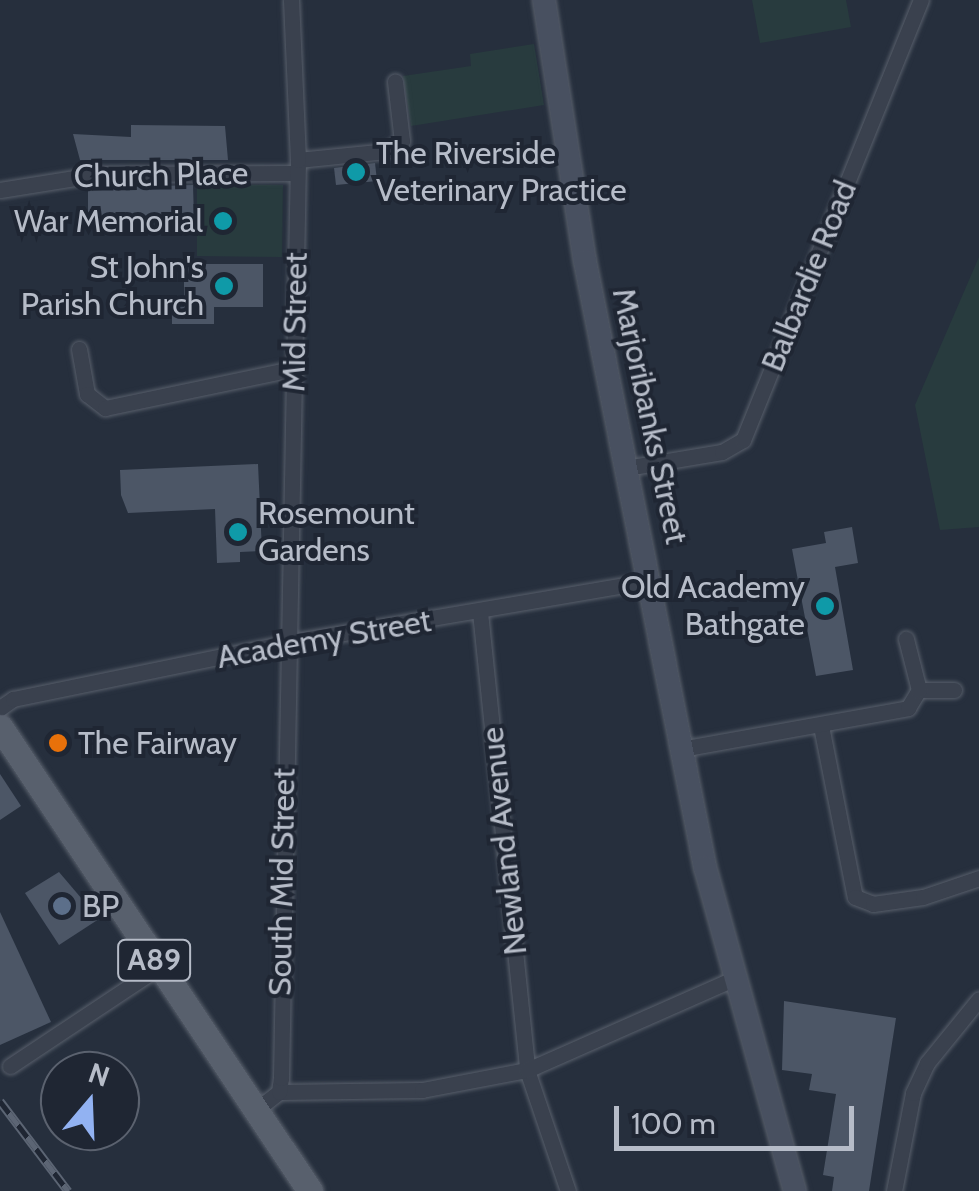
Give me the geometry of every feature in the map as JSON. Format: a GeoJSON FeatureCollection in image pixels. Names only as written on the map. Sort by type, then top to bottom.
{"type":"FeatureCollection","features":[{"type":"Feature","properties":{"kind":"main road","name":"Marjoribanks Street"},"geometry":{"type":"LineString","coordinates":[[544,0],[626,468],[652,580],[681,750],[736,978],[794,1191]]}},
{"type":"Feature","properties":{"kind":"main road","name":"A89"},"geometry":{"type":"LineString","coordinates":[[0,727],[310,1191]]}},
{"type":"Feature","properties":{"kind":"street","name":"Mid Street"},"geometry":{"type":"LineString","coordinates":[[285,643],[296,368],[298,166],[291,0]]}},
{"type":"Feature","properties":{"kind":"street","name":"Balbardie Road"},"geometry":{"type":"LineString","coordinates":[[626,468],[722,452],[743,440],[921,0]]}},
{"type":"Feature","properties":{"kind":"street","name":"Church Place"},"geometry":{"type":"LineString","coordinates":[[0,190],[26,182],[298,166],[386,151],[402,141],[395,80]]}},
{"type":"Feature","properties":{"kind":"street"},"geometry":{"type":"LineString","coordinates":[[84,357],[86,394],[104,408],[296,368]]}},
{"type":"Feature","properties":{"kind":"street","name":"Academy Street"},"geometry":{"type":"LineString","coordinates":[[0,708],[13,699],[285,643],[652,580]]}},
{"type":"Feature","properties":{"kind":"street","name":"Newland Avenue"},"geometry":{"type":"LineString","coordinates":[[480,612],[527,1070],[568,1191]]}},
{"type":"Feature","properties":{"kind":"street"},"geometry":{"type":"LineString","coordinates":[[681,750],[908,708],[918,690],[906,639]]}},
{"type":"Feature","properties":{"kind":"street","name":"South Mid Street"},"geometry":{"type":"LineString","coordinates":[[279,1092],[285,643]]}},
{"type":"Feature","properties":{"kind":"street"},"geometry":{"type":"LineString","coordinates":[[918,690],[954,690]]}},
{"type":"Feature","properties":{"kind":"street"},"geometry":{"type":"LineString","coordinates":[[821,726],[855,897],[873,904],[923,897],[979,878]]}},
{"type":"Feature","properties":{"kind":"street"},"geometry":{"type":"LineString","coordinates":[[10,1066],[159,967]]}},
{"type":"Feature","properties":{"kind":"street"},"geometry":{"type":"LineString","coordinates":[[256,1110],[279,1092],[422,1090],[527,1070],[736,978]]}},
{"type":"Feature","properties":{"kind":"street"},"geometry":{"type":"LineString","coordinates":[[894,1191],[913,1093],[927,1062],[979,1000]]}},
{"type":"Feature","properties":{"kind":"shaded area"},"geometry":{"type":"Polygon","coordinates":[[[752,0],[846,0],[851,27],[760,43],[752,0]]]}},
{"type":"Feature","properties":{"kind":"shaded area"},"geometry":{"type":"Polygon","coordinates":[[[534,44],[544,105],[411,126],[403,76],[471,66],[470,54],[534,44]]]}},
{"type":"Feature","properties":{"kind":"shaded area"},"geometry":{"type":"Polygon","coordinates":[[[197,184],[283,185],[282,257],[197,256],[197,184]]]}},
{"type":"Feature","properties":{"kind":"shaded area"},"geometry":{"type":"Polygon","coordinates":[[[979,257],[979,527],[940,530],[915,405],[979,257]]]}},
{"type":"Feature","properties":{"kind":"building"},"geometry":{"type":"Polygon","coordinates":[[[131,125],[225,126],[228,160],[80,160],[73,134],[131,137],[131,125]]]}},
{"type":"Feature","properties":{"kind":"building","name":"The Riverside Veterinary Practice"},"geometry":{"type":"Polygon","coordinates":[[[375,163],[377,181],[336,185],[334,168],[375,163]]]}},
{"type":"Feature","properties":{"kind":"building"},"geometry":{"type":"Polygon","coordinates":[[[193,185],[194,219],[88,221],[88,188],[193,185]]]}},
{"type":"Feature","properties":{"kind":"building","name":"St John's Parish Church"},"geometry":{"type":"Polygon","coordinates":[[[184,264],[263,264],[263,307],[214,307],[214,324],[172,324],[172,308],[184,307],[184,264]]]}},
{"type":"Feature","properties":{"kind":"building","name":"Rosemount Gardens"},"geometry":{"type":"Polygon","coordinates":[[[258,464],[262,551],[240,552],[240,562],[217,563],[215,509],[128,513],[121,495],[120,470],[258,464]]]}},
{"type":"Feature","properties":{"kind":"building","name":"Old Academy Bathgate"},"geometry":{"type":"Polygon","coordinates":[[[852,527],[858,563],[835,567],[853,670],[816,676],[792,549],[826,543],[824,532],[852,527]]]}},
{"type":"Feature","properties":{"kind":"building"},"geometry":{"type":"Polygon","coordinates":[[[0,774],[21,806],[0,820],[0,774]]]}},
{"type":"Feature","properties":{"kind":"building","name":"BP"},"geometry":{"type":"Polygon","coordinates":[[[59,872],[99,919],[59,945],[25,893],[59,872]]]}},
{"type":"Feature","properties":{"kind":"building"},"geometry":{"type":"Polygon","coordinates":[[[0,912],[51,1022],[0,1045],[0,912]]]}},
{"type":"Feature","properties":{"kind":"building"},"geometry":{"type":"Polygon","coordinates":[[[784,1001],[896,1018],[869,1191],[832,1191],[834,1177],[823,1175],[836,1094],[809,1090],[812,1074],[782,1070],[784,1001]]]}},
{"type":"Feature","properties":{"kind":"railway"},"geometry":{"type":"LineString","coordinates":[[0,1101],[68,1191]]}},
{"type":"Feature","properties":{"kind":"place","name":"The Riverside Veterinary Practice"},"geometry":{"type":"Point","coordinates":[356,172]}},
{"type":"Feature","properties":{"kind":"place","name":"War Memorial"},"geometry":{"type":"Point","coordinates":[223,221]}},
{"type":"Feature","properties":{"kind":"place","name":"St John's Parish Church"},"geometry":{"type":"Point","coordinates":[224,286]}},
{"type":"Feature","properties":{"kind":"place","name":"Rosemount Gardens"},"geometry":{"type":"Point","coordinates":[238,532]}},
{"type":"Feature","properties":{"kind":"place","name":"Old Academy Bathgate"},"geometry":{"type":"Point","coordinates":[825,606]}},
{"type":"Feature","properties":{"kind":"place","name":"The Fairway"},"geometry":{"type":"Point","coordinates":[58,743]}},
{"type":"Feature","properties":{"kind":"place","name":"BP"},"geometry":{"type":"Point","coordinates":[62,906]}}]}
